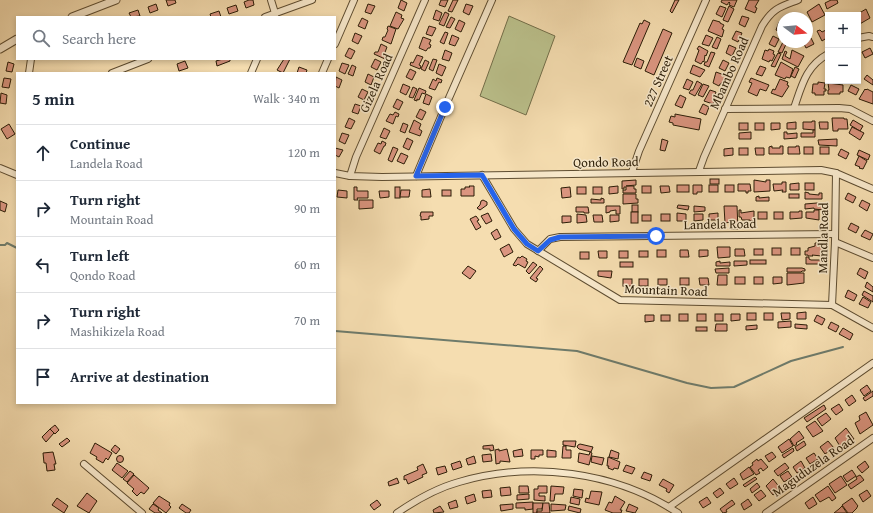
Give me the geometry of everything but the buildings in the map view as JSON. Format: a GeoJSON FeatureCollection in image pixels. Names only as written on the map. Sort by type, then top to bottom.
{"type":"FeatureCollection","features":[{"type":"Feature","properties":{"kind":"street"},"geometry":{"type":"LineString","coordinates":[[75,16],[116,0]]}},
{"type":"Feature","properties":{"kind":"street"},"geometry":{"type":"LineString","coordinates":[[271,0],[275,15],[312,0]]}},
{"type":"Feature","properties":{"kind":"street"},"geometry":{"type":"LineString","coordinates":[[336,42],[354,0]]}},
{"type":"Feature","properties":{"kind":"street","name":"Gizela Road"},"geometry":{"type":"LineString","coordinates":[[350,176],[356,156],[425,0]]}},
{"type":"Feature","properties":{"kind":"street"},"geometry":{"type":"LineString","coordinates":[[416,176],[492,0]]}},
{"type":"Feature","properties":{"kind":"street","name":"227 Street"},"geometry":{"type":"LineString","coordinates":[[632,172],[639,151],[706,0]]}},
{"type":"Feature","properties":{"kind":"street","name":"Mbambo Road"},"geometry":{"type":"LineString","coordinates":[[699,171],[762,26],[768,16],[777,8],[798,0]]}},
{"type":"Feature","properties":{"kind":"street"},"geometry":{"type":"LineString","coordinates":[[861,37],[873,37]]}},
{"type":"Feature","properties":{"kind":"street"},"geometry":{"type":"LineString","coordinates":[[0,49],[16,40]]}},
{"type":"Feature","properties":{"kind":"street"},"geometry":{"type":"LineString","coordinates":[[794,108],[799,92],[810,70],[815,63],[825,56]]}},
{"type":"Feature","properties":{"kind":"street"},"geometry":{"type":"LineString","coordinates":[[29,72],[31,60]]}},
{"type":"Feature","properties":{"kind":"street"},"geometry":{"type":"LineString","coordinates":[[115,72],[145,60]]}},
{"type":"Feature","properties":{"kind":"street"},"geometry":{"type":"LineString","coordinates":[[251,72],[257,60]]}},
{"type":"Feature","properties":{"kind":"street"},"geometry":{"type":"LineString","coordinates":[[322,72],[328,60]]}},
{"type":"Feature","properties":{"kind":"street"},"geometry":{"type":"LineString","coordinates":[[725,109],[845,108],[873,121]]}},
{"type":"Feature","properties":{"kind":"street"},"geometry":{"type":"LineString","coordinates":[[0,168],[16,175]]}},
{"type":"Feature","properties":{"kind":"street","name":"Qondo Road"},"geometry":{"type":"LineString","coordinates":[[336,173],[350,176],[416,176],[821,170],[836,173],[873,190]]}},
{"type":"Feature","properties":{"kind":"street","name":"Mandla Road"},"geometry":{"type":"LineString","coordinates":[[832,305],[836,242],[836,173]]}},
{"type":"Feature","properties":{"kind":"street","name":"Mountain Road"},"geometry":{"type":"LineString","coordinates":[[482,175],[514,229],[527,244],[616,298],[624,301],[832,305],[873,328]]}},
{"type":"Feature","properties":{"kind":"street","name":"Landela Road"},"geometry":{"type":"LineString","coordinates":[[538,251],[550,240],[560,237],[835,234]]}},
{"type":"Feature","properties":{"kind":"street"},"geometry":{"type":"LineString","coordinates":[[836,242],[873,258]]}},
{"type":"Feature","properties":{"kind":"street"},"geometry":{"type":"LineString","coordinates":[[669,507],[873,363]]}},
{"type":"Feature","properties":{"kind":"street","name":"Maguduzela Road"},"geometry":{"type":"LineString","coordinates":[[766,513],[873,438]]}},
{"type":"Feature","properties":{"kind":"street"},"geometry":{"type":"LineString","coordinates":[[84,464],[142,513]]}},
{"type":"Feature","properties":{"kind":"street"},"geometry":{"type":"LineString","coordinates":[[397,513],[428,495],[458,482],[497,474],[536,471],[573,474],[610,482],[634,490],[678,513]]}},
{"type":"Feature","properties":{"kind":"green space"},"geometry":{"type":"Polygon","coordinates":[[[509,16],[555,36],[526,115],[480,96],[509,16]]]}},
{"type":"Feature","properties":{"kind":"waterway"},"geometry":{"type":"LineString","coordinates":[[0,245],[5,245],[7,243],[16,248]]}},
{"type":"Feature","properties":{"kind":"waterway"},"geometry":{"type":"LineString","coordinates":[[336,331],[577,351],[687,383],[711,388],[734,387],[791,361],[843,347]]}},
{"type":"Feature","properties":{"kind":"route"},"geometry":{"type":"LineString","coordinates":[[445,107],[416,176],[482,175],[514,229],[527,244],[538,251],[550,240],[560,237],[656,236]]}}]}
